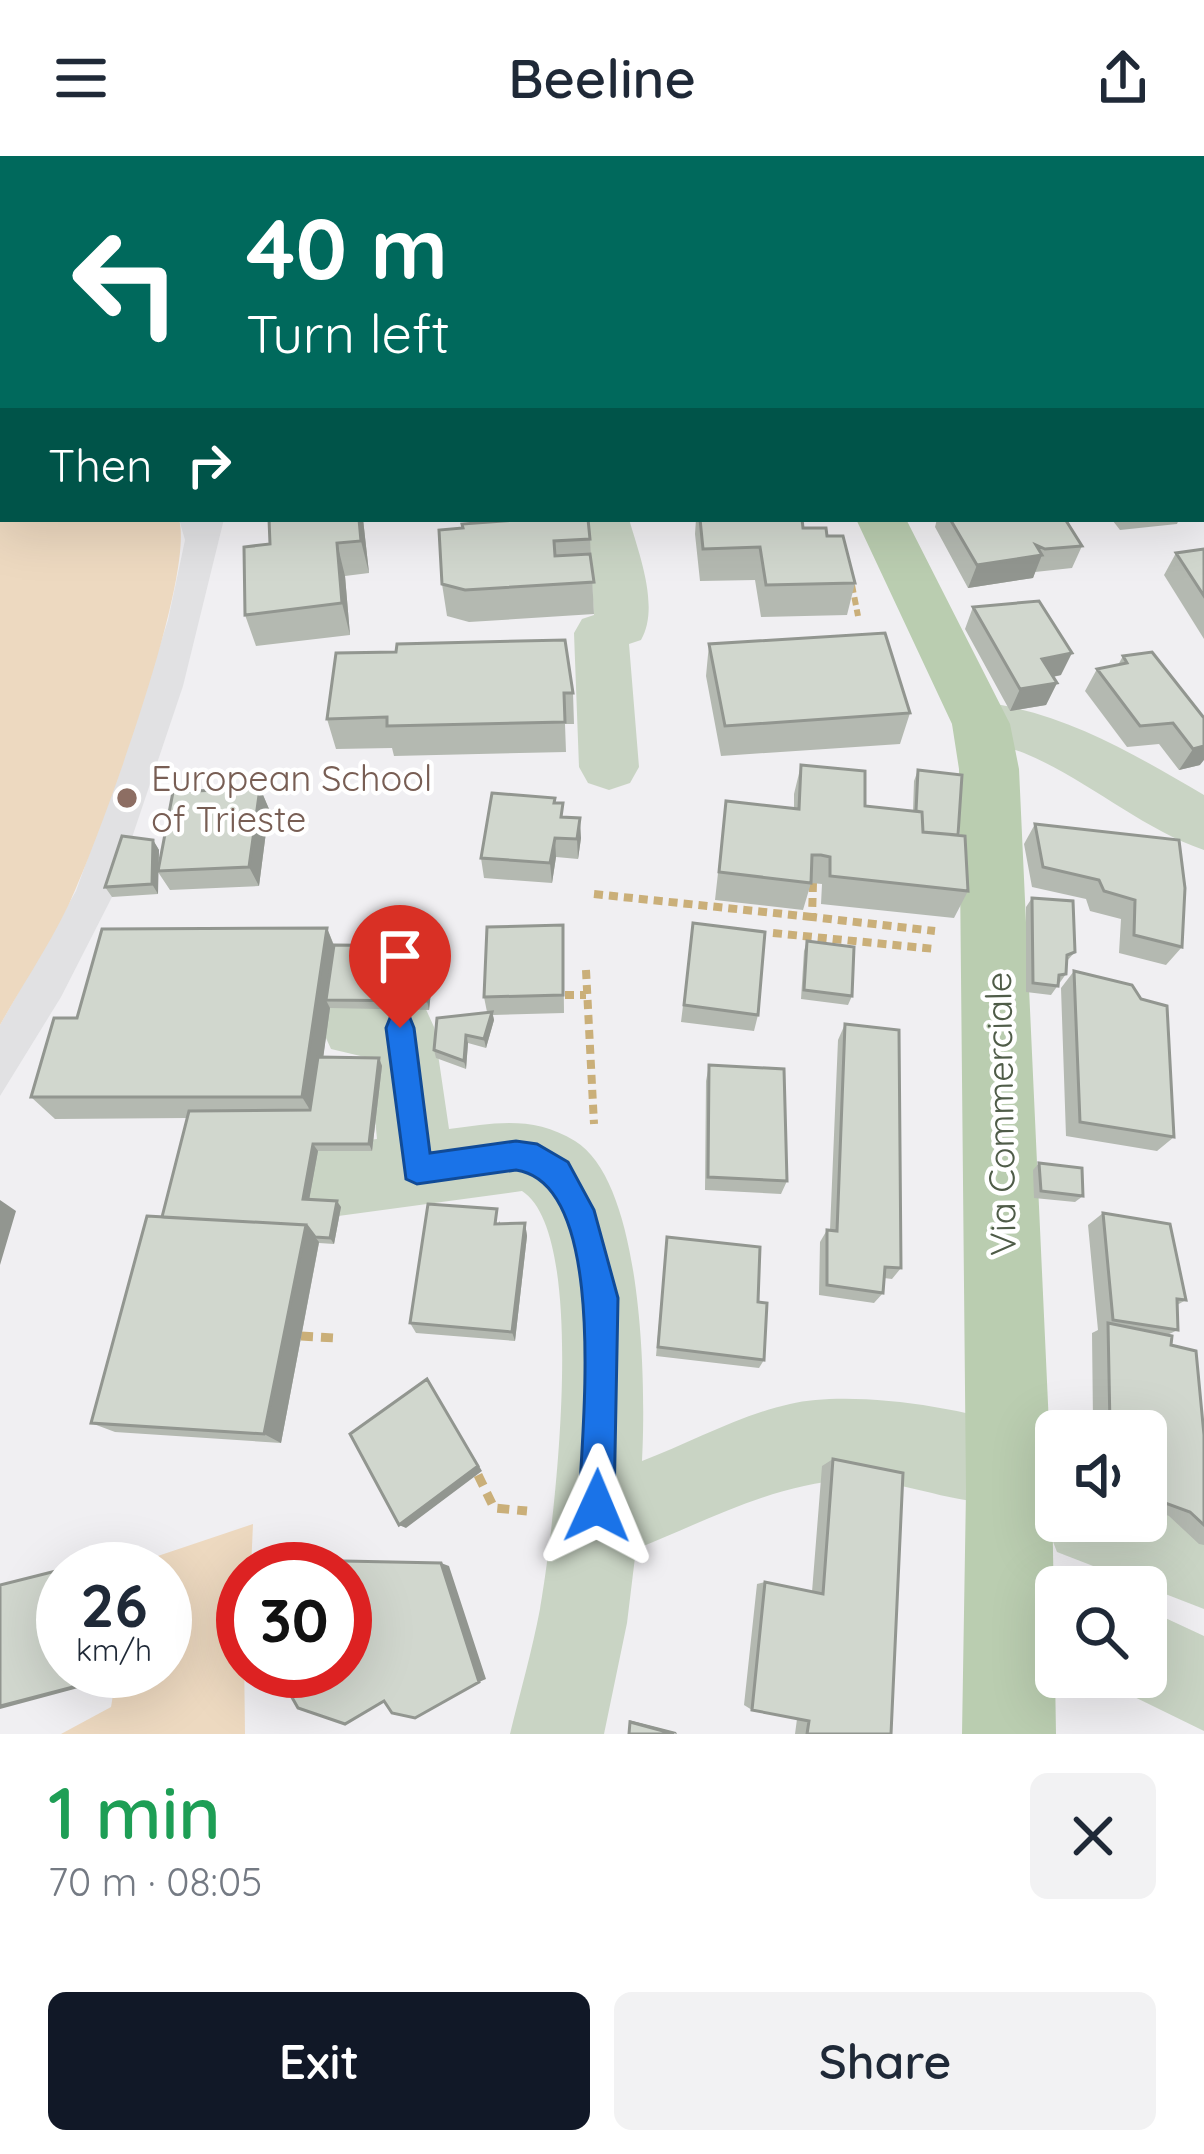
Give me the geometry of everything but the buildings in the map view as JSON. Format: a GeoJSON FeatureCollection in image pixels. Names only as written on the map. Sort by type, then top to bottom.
{"type":"FeatureCollection","features":[{"type":"Feature","properties":{"kind":"main road","name":"Via Commerciale"},"geometry":{"type":"LineString","coordinates":[[881,522],[981,724],[994,832],[996,947],[1032,1595],[1009,1734]]}},
{"type":"Feature","properties":{"kind":"street"},"geometry":{"type":"LineString","coordinates":[[605,522],[617,569],[622,626],[601,633],[609,767]]}},
{"type":"Feature","properties":{"kind":"street"},"geometry":{"type":"LineString","coordinates":[[981,724],[1029,730],[1108,768],[1204,825]]}},
{"type":"Feature","properties":{"kind":"street"},"geometry":{"type":"LineString","coordinates":[[356,1027],[400,1028],[417,1169]]}},
{"type":"Feature","properties":{"kind":"street"},"geometry":{"type":"LineString","coordinates":[[331,1181],[516,1156],[537,1159],[557,1172],[571,1192],[602,1298],[572,1509],[585,1606],[557,1734]]}},
{"type":"Feature","properties":{"kind":"street"},"geometry":{"type":"LineString","coordinates":[[572,1509],[635,1507],[788,1446],[851,1438],[1024,1488]]}},
{"type":"Feature","properties":{"kind":"street"},"geometry":{"type":"LineString","coordinates":[[1143,1542],[1204,1565]]}},
{"type":"Feature","properties":{"kind":"street"},"geometry":{"type":"LineString","coordinates":[[1167,1666],[1204,1685]]}},
{"type":"Feature","properties":{"kind":"path"},"geometry":{"type":"LineString","coordinates":[[812,917],[813,883]]}},
{"type":"Feature","properties":{"kind":"path"},"geometry":{"type":"LineString","coordinates":[[594,894],[812,917],[996,947]]}},
{"type":"Feature","properties":{"kind":"path"},"geometry":{"type":"LineString","coordinates":[[773,932],[996,947]]}},
{"type":"Feature","properties":{"kind":"path"},"geometry":{"type":"LineString","coordinates":[[565,995],[586,995]]}},
{"type":"Feature","properties":{"kind":"path"},"geometry":{"type":"LineString","coordinates":[[301,1336],[335,1338]]}},
{"type":"Feature","properties":{"kind":"path"},"geometry":{"type":"LineString","coordinates":[[478,1475],[494,1508],[572,1509]]}},
{"type":"Feature","properties":{"kind":"shaded area"},"geometry":{"type":"Polygon","coordinates":[[[0,522],[179,522],[174,592],[161,644],[106,811],[68,906],[0,1025],[0,522]]]}},
{"type":"Feature","properties":{"kind":"shaded area","name":"European School of Trieste"},"geometry":{"type":"Polygon","coordinates":[[[180,522],[223,522],[183,686],[112,897],[61,997],[0,1096],[0,1025],[76,891],[168,620],[185,540],[180,522]]]}},
{"type":"Feature","properties":{"kind":"shaded area"},"geometry":{"type":"Polygon","coordinates":[[[253,1524],[252,1542],[216,1542],[216,1698],[245,1698],[245,1734],[61,1734],[111,1707],[112,1698],[192,1698],[192,1545],[253,1524]]]}},
{"type":"Feature","properties":{"kind":"place","name":"European School of Trieste"},"geometry":{"type":"Point","coordinates":[127,798]}},
{"type":"Feature","properties":{"kind":"route"},"geometry":{"type":"LineString","coordinates":[[400,1028],[417,1169],[516,1156],[537,1159],[557,1172],[583,1221],[602,1298],[597,1506]]}}]}
